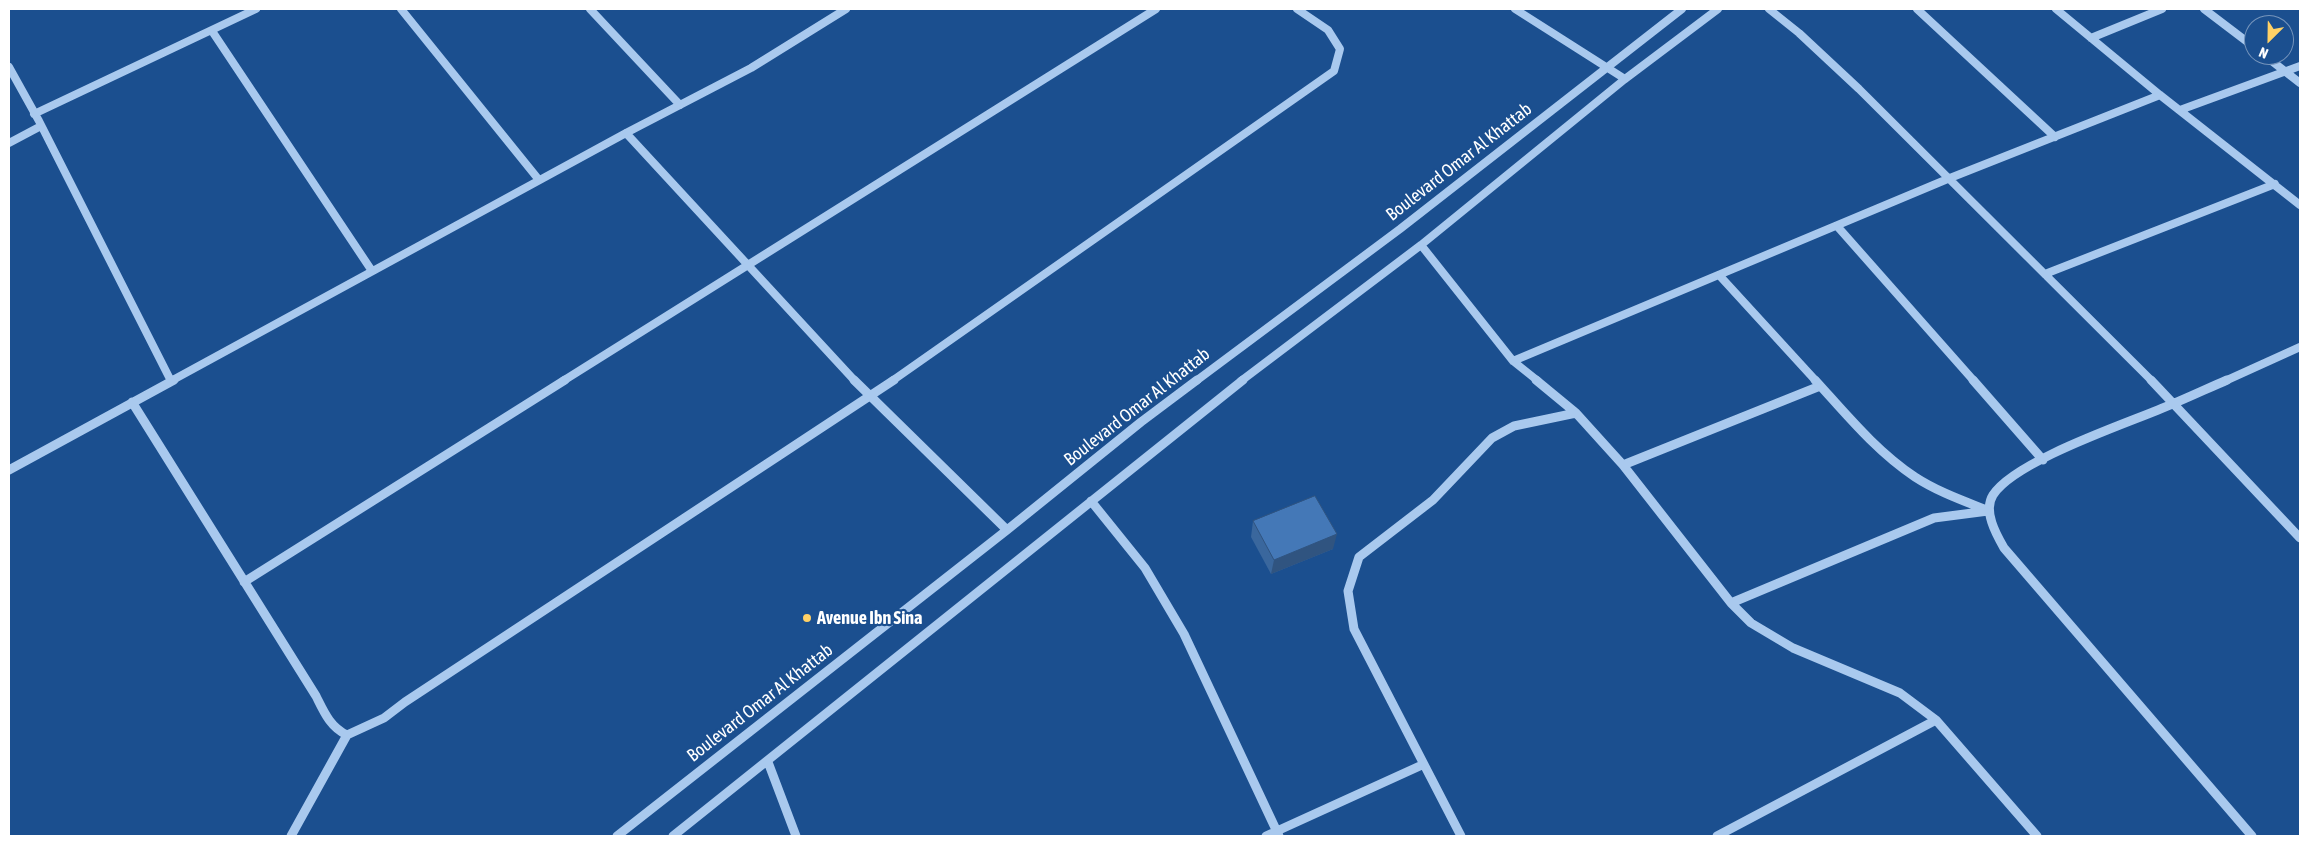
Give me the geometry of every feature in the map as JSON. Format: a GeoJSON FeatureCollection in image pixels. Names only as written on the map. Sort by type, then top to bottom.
{"type":"FeatureCollection","features":[{"type":"Feature","properties":{"kind":"street"},"geometry":{"type":"LineString","coordinates":[[34,114],[256,9]]}},
{"type":"Feature","properties":{"kind":"street"},"geometry":{"type":"LineString","coordinates":[[401,9],[539,180]]}},
{"type":"Feature","properties":{"kind":"street"},"geometry":{"type":"LineString","coordinates":[[590,9],[680,105]]}},
{"type":"Feature","properties":{"kind":"street"},"geometry":{"type":"LineString","coordinates":[[9,470],[539,180],[759,64],[846,9]]}},
{"type":"Feature","properties":{"kind":"street"},"geometry":{"type":"LineString","coordinates":[[244,582],[1156,9]]}},
{"type":"Feature","properties":{"kind":"street"},"geometry":{"type":"LineString","coordinates":[[291,836],[347,735],[384,718],[413,696],[870,397],[1334,71],[1340,49],[1328,30],[1297,9]]}},
{"type":"Feature","properties":{"kind":"street"},"geometry":{"type":"LineString","coordinates":[[1515,9],[1625,79]]}},
{"type":"Feature","properties":{"kind":"street","name":"Boulevard Omar Al Khattab"},"geometry":{"type":"LineString","coordinates":[[616,836],[1007,530],[1141,422],[1400,229],[1682,9]]}},
{"type":"Feature","properties":{"kind":"street"},"geometry":{"type":"LineString","coordinates":[[673,836],[768,762],[1215,401],[1421,245],[1625,79],[1718,9]]}},
{"type":"Feature","properties":{"kind":"street"},"geometry":{"type":"LineString","coordinates":[[1769,9],[1799,33],[1846,76],[1950,178],[2175,404],[2300,538]]}},
{"type":"Feature","properties":{"kind":"street"},"geometry":{"type":"LineString","coordinates":[[1916,9],[2055,137]]}},
{"type":"Feature","properties":{"kind":"street"},"geometry":{"type":"LineString","coordinates":[[2056,9],[2300,205]]}},
{"type":"Feature","properties":{"kind":"street"},"geometry":{"type":"LineString","coordinates":[[2091,38],[2162,9]]}},
{"type":"Feature","properties":{"kind":"street"},"geometry":{"type":"LineString","coordinates":[[2204,9],[2244,39]]}},
{"type":"Feature","properties":{"kind":"street"},"geometry":{"type":"LineString","coordinates":[[212,31],[372,271]]}},
{"type":"Feature","properties":{"kind":"street"},"geometry":{"type":"LineString","coordinates":[[2278,65],[2300,83]]}},
{"type":"Feature","properties":{"kind":"street"},"geometry":{"type":"LineString","coordinates":[[2180,110],[2300,66]]}},
{"type":"Feature","properties":{"kind":"street"},"geometry":{"type":"LineString","coordinates":[[9,67],[41,126],[170,381]]}},
{"type":"Feature","properties":{"kind":"street"},"geometry":{"type":"LineString","coordinates":[[1512,361],[1950,178],[2160,94]]}},
{"type":"Feature","properties":{"kind":"street"},"geometry":{"type":"LineString","coordinates":[[9,143],[41,126]]}},
{"type":"Feature","properties":{"kind":"street"},"geometry":{"type":"LineString","coordinates":[[626,133],[870,397],[1007,530]]}},
{"type":"Feature","properties":{"kind":"street"},"geometry":{"type":"LineString","coordinates":[[2045,274],[2275,184]]}},
{"type":"Feature","properties":{"kind":"street"},"geometry":{"type":"LineString","coordinates":[[1837,226],[2043,460]]}},
{"type":"Feature","properties":{"kind":"street"},"geometry":{"type":"LineString","coordinates":[[1421,245],[1512,361],[1576,413],[1623,465],[1731,603],[1751,623],[1793,648],[1900,693],[1936,720],[2037,836]]}},
{"type":"Feature","properties":{"kind":"street"},"geometry":{"type":"LineString","coordinates":[[1718,275],[1869,439],[1915,477],[1955,498],[1989,511]]}},
{"type":"Feature","properties":{"kind":"street"},"geometry":{"type":"LineString","coordinates":[[2252,836],[2004,548],[1994,532],[1989,511],[1993,494],[2019,472],[2089,438],[2175,404],[2300,347]]}},
{"type":"Feature","properties":{"kind":"street"},"geometry":{"type":"LineString","coordinates":[[1623,465],[1820,386]]}},
{"type":"Feature","properties":{"kind":"street"},"geometry":{"type":"LineString","coordinates":[[132,402],[316,696],[328,720],[336,731],[347,735]]}},
{"type":"Feature","properties":{"kind":"street"},"geometry":{"type":"LineString","coordinates":[[1461,836],[1422,765],[1354,629],[1348,591],[1359,557],[1433,500],[1492,438],[1514,426],[1576,413]]}},
{"type":"Feature","properties":{"kind":"street"},"geometry":{"type":"LineString","coordinates":[[1091,501],[1145,568],[1184,634],[1278,834]]}},
{"type":"Feature","properties":{"kind":"street"},"geometry":{"type":"LineString","coordinates":[[1731,603],[1934,518],[1989,511]]}},
{"type":"Feature","properties":{"kind":"street"},"geometry":{"type":"LineString","coordinates":[[1717,836],[1936,720]]}},
{"type":"Feature","properties":{"kind":"street"},"geometry":{"type":"LineString","coordinates":[[768,762],[796,836]]}},
{"type":"Feature","properties":{"kind":"street"},"geometry":{"type":"LineString","coordinates":[[1266,836],[1278,834],[1422,765]]}},
{"type":"Feature","properties":{"kind":"building"},"geometry":{"type":"Polygon","coordinates":[[[1315,496],[1337,534],[1274,560],[1253,521],[1315,496]]]}},
{"type":"Feature","properties":{"kind":"place","name":"Avenue Ibn Sina"},"geometry":{"type":"Point","coordinates":[807,618]}}]}
